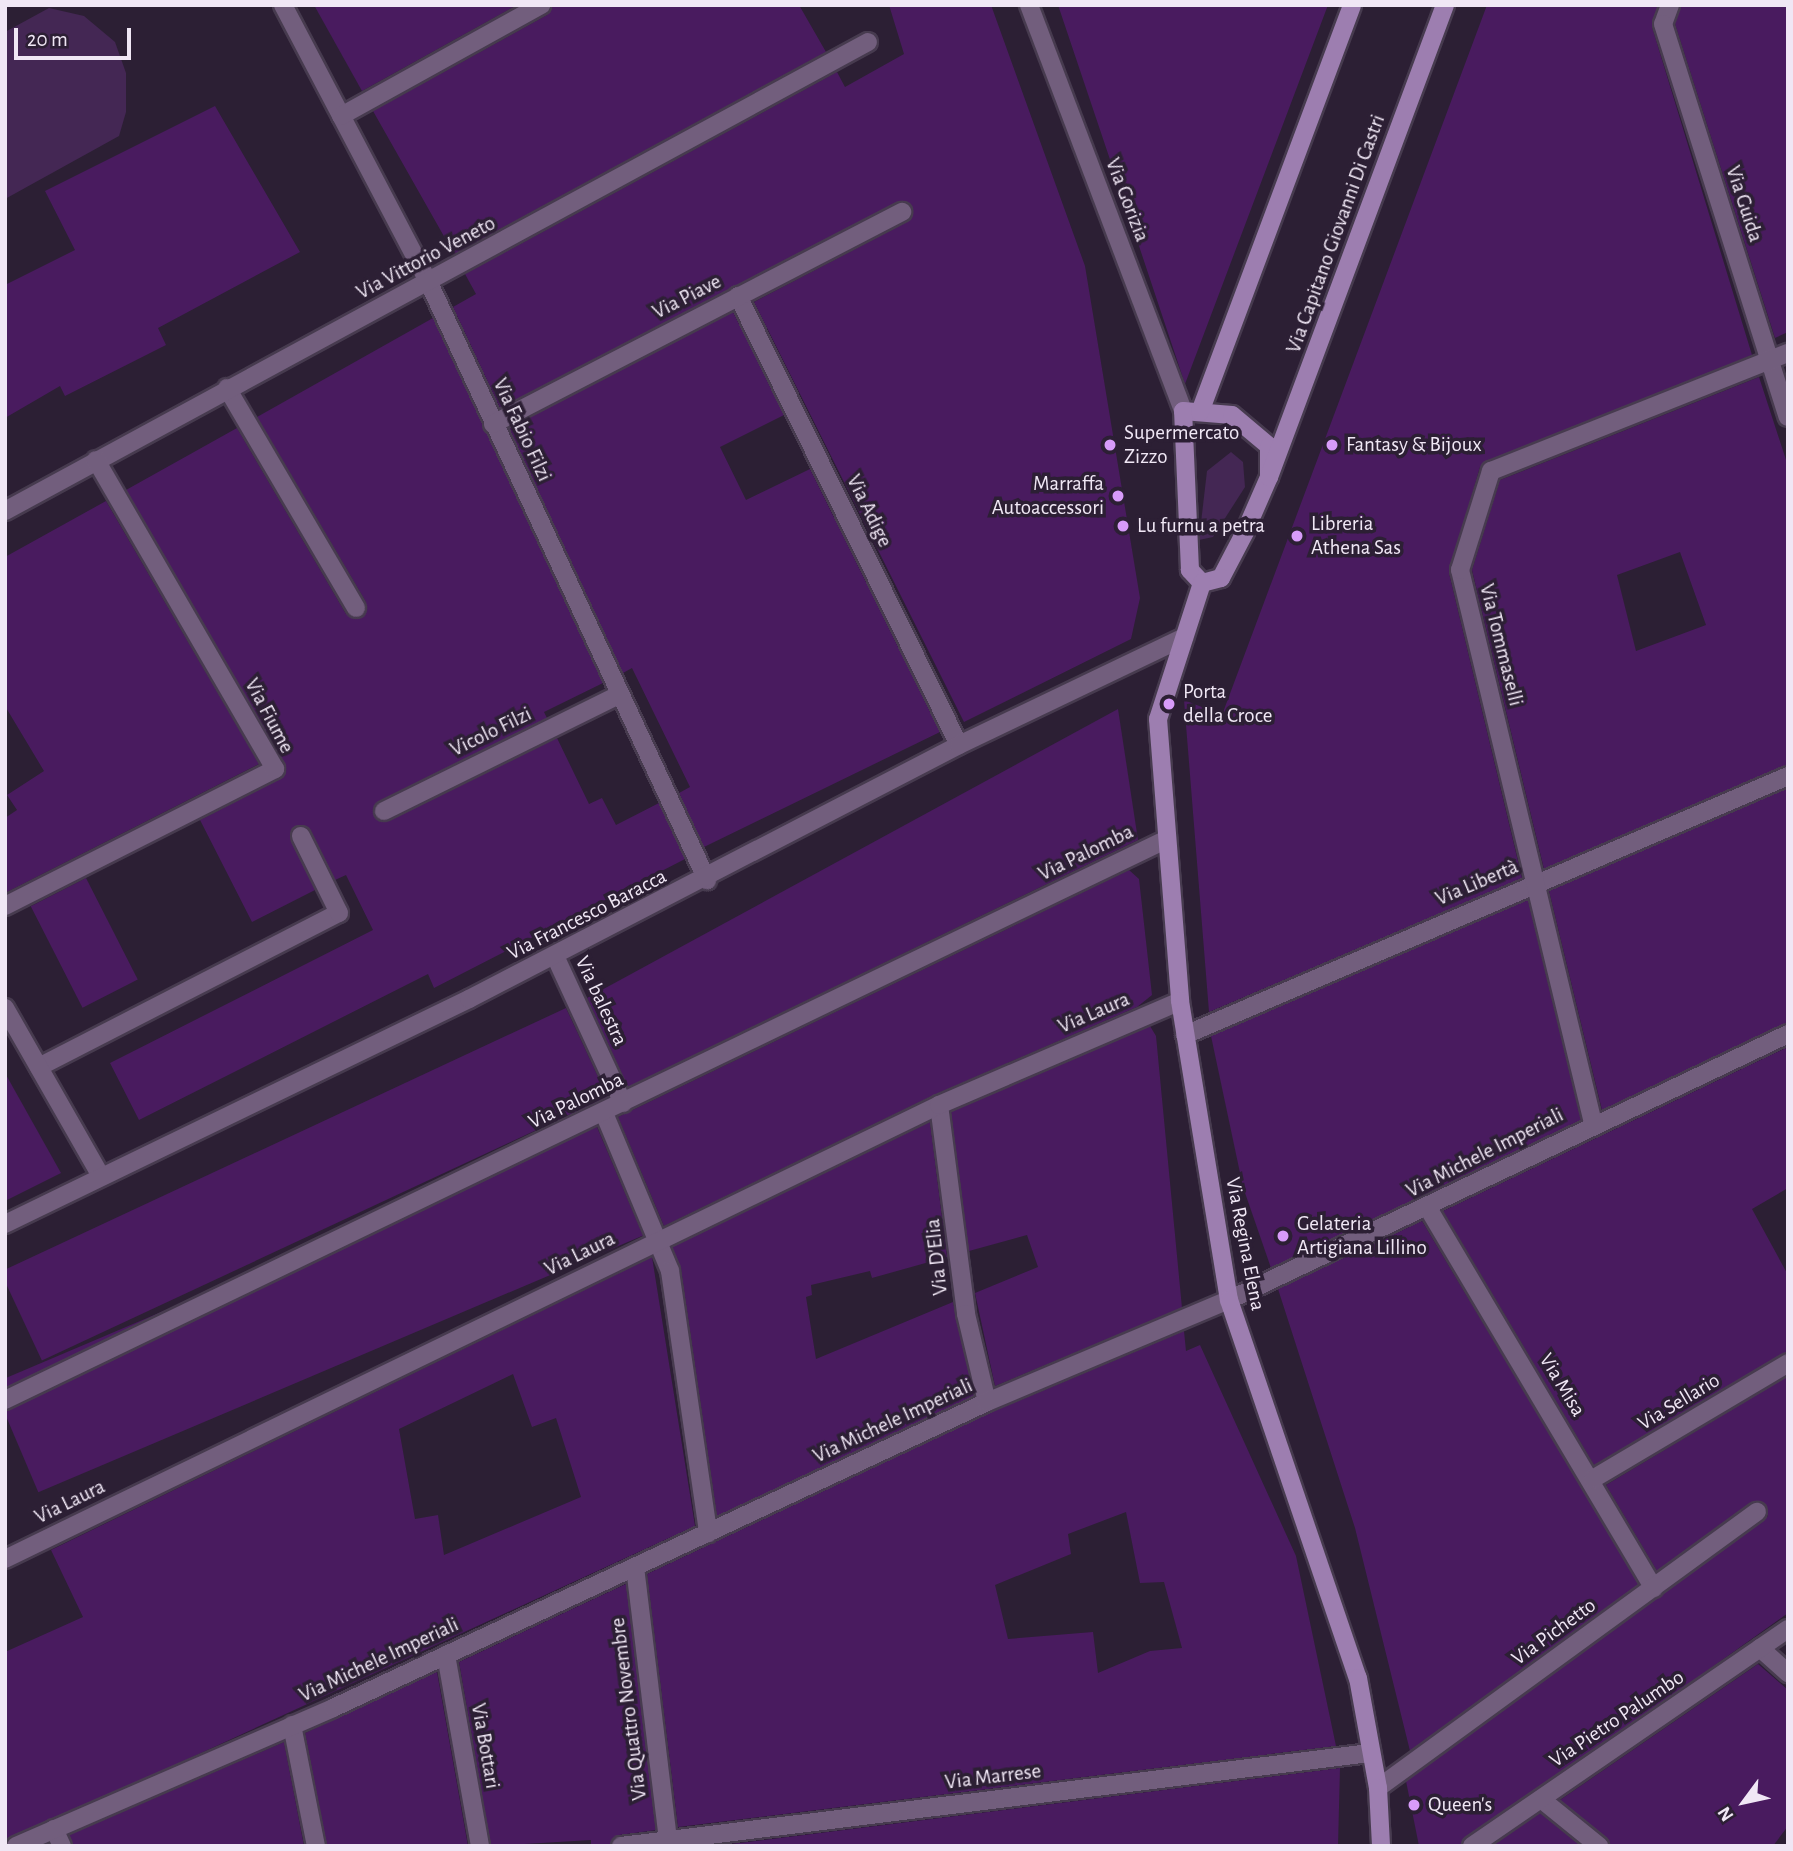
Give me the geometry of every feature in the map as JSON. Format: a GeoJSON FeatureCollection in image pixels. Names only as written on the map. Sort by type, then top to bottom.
{"type":"FeatureCollection","features":[{"type":"Feature","properties":{"kind":"street","name":"Via Fabio Filzi"},"geometry":{"type":"LineString","coordinates":[[283,5],[429,284],[707,880]]}},
{"type":"Feature","properties":{"kind":"street"},"geometry":{"type":"LineString","coordinates":[[341,116],[541,5]]}},
{"type":"Feature","properties":{"kind":"street","name":"Via Gorizia"},"geometry":{"type":"LineString","coordinates":[[1029,5],[1192,411]]}},
{"type":"Feature","properties":{"kind":"street"},"geometry":{"type":"LineString","coordinates":[[1202,583],[1190,570],[1192,411],[1352,5]]}},
{"type":"Feature","properties":{"kind":"street","name":"Via Capitano Giovanni Di Castri"},"geometry":{"type":"LineString","coordinates":[[1202,583],[1220,578],[1269,477],[1445,5]]}},
{"type":"Feature","properties":{"kind":"street","name":"Via Guida"},"geometry":{"type":"LineString","coordinates":[[1670,5],[1663,24],[1788,417]]}},
{"type":"Feature","properties":{"kind":"street","name":"Via Vittorio Veneto"},"geometry":{"type":"LineString","coordinates":[[5,511],[227,388],[429,284],[868,42]]}},
{"type":"Feature","properties":{"kind":"street","name":"Via Piave"},"geometry":{"type":"LineString","coordinates":[[493,424],[902,212]]}},
{"type":"Feature","properties":{"kind":"street","name":"Via Adige"},"geometry":{"type":"LineString","coordinates":[[738,296],[959,745]]}},
{"type":"Feature","properties":{"kind":"street"},"geometry":{"type":"LineString","coordinates":[[1770,360],[1788,353]]}},
{"type":"Feature","properties":{"kind":"street","name":"Via Tommaselli"},"geometry":{"type":"LineString","coordinates":[[1593,1123],[1460,570],[1491,471],[1770,360]]}},
{"type":"Feature","properties":{"kind":"street"},"geometry":{"type":"LineString","coordinates":[[227,388],[356,608]]}},
{"type":"Feature","properties":{"kind":"street"},"geometry":{"type":"LineString","coordinates":[[1192,411],[1232,415],[1253,427],[1269,446],[1269,477]]}},
{"type":"Feature","properties":{"kind":"street","name":"Via Fiume"},"geometry":{"type":"LineString","coordinates":[[5,906],[275,769],[96,460]]}},
{"type":"Feature","properties":{"kind":"street","name":"Via Regina Elena"},"geometry":{"type":"LineString","coordinates":[[1202,583],[1158,719],[1165,840],[1180,1001],[1229,1300],[1357,1678],[1378,1788],[1381,1846]]}},
{"type":"Feature","properties":{"kind":"street","name":"Via Francesco Baracca"},"geometry":{"type":"LineString","coordinates":[[5,1224],[555,956],[707,880],[959,745],[1184,637]]}},
{"type":"Feature","properties":{"kind":"street","name":"Vicolo Filzi"},"geometry":{"type":"LineString","coordinates":[[384,811],[619,695]]}},
{"type":"Feature","properties":{"kind":"street","name":"Via Libertà"},"geometry":{"type":"LineString","coordinates":[[1185,1035],[1788,776]]}},
{"type":"Feature","properties":{"kind":"street"},"geometry":{"type":"LineString","coordinates":[[39,1067],[339,912],[301,836]]}},
{"type":"Feature","properties":{"kind":"street","name":"Via Palomba"},"geometry":{"type":"LineString","coordinates":[[5,1400],[1165,840]]}},
{"type":"Feature","properties":{"kind":"street","name":"Via balestra"},"geometry":{"type":"LineString","coordinates":[[555,956],[623,1103]]}},
{"type":"Feature","properties":{"kind":"street","name":"Via Laura"},"geometry":{"type":"LineString","coordinates":[[5,1559],[939,1105],[1180,1001]]}},
{"type":"Feature","properties":{"kind":"street"},"geometry":{"type":"LineString","coordinates":[[5,1008],[101,1176]]}},
{"type":"Feature","properties":{"kind":"street","name":"Via Michele Imperiali"},"geometry":{"type":"LineString","coordinates":[[16,1846],[446,1655],[988,1402],[1229,1300],[1428,1208],[1593,1123],[1788,1034]]}},
{"type":"Feature","properties":{"kind":"street","name":"Via D'Elia"},"geometry":{"type":"LineString","coordinates":[[939,1105],[966,1314],[988,1402]]}},
{"type":"Feature","properties":{"kind":"street"},"geometry":{"type":"LineString","coordinates":[[604,1113],[660,1240],[708,1533]]}},
{"type":"Feature","properties":{"kind":"street","name":"Via Misa"},"geometry":{"type":"LineString","coordinates":[[1428,1208],[1593,1479],[1654,1587]]}},
{"type":"Feature","properties":{"kind":"street","name":"Via Sellario"},"geometry":{"type":"LineString","coordinates":[[1593,1479],[1788,1363]]}},
{"type":"Feature","properties":{"kind":"street","name":"Via Pichetto"},"geometry":{"type":"LineString","coordinates":[[1378,1788],[1757,1512]]}},
{"type":"Feature","properties":{"kind":"street","name":"Via Quattro Novembre"},"geometry":{"type":"LineString","coordinates":[[635,1567],[669,1843]]}},
{"type":"Feature","properties":{"kind":"street","name":"Via Pietro Palumbo"},"geometry":{"type":"LineString","coordinates":[[1472,1846],[1788,1629]]}},
{"type":"Feature","properties":{"kind":"street"},"geometry":{"type":"LineString","coordinates":[[1760,1648],[1788,1672]]}},
{"type":"Feature","properties":{"kind":"street","name":"Via Bottari"},"geometry":{"type":"LineString","coordinates":[[446,1655],[480,1846]]}},
{"type":"Feature","properties":{"kind":"street"},"geometry":{"type":"LineString","coordinates":[[292,1725],[316,1846]]}},
{"type":"Feature","properties":{"kind":"street","name":"Via Marrese"},"geometry":{"type":"LineString","coordinates":[[621,1846],[669,1843],[1370,1753]]}},
{"type":"Feature","properties":{"kind":"street"},"geometry":{"type":"LineString","coordinates":[[1541,1799],[1599,1846]]}},
{"type":"Feature","properties":{"kind":"street"},"geometry":{"type":"LineString","coordinates":[[54,1829],[62,1846]]}},
{"type":"Feature","properties":{"kind":"shaded area"},"geometry":{"type":"Polygon","coordinates":[[[49,8],[84,16],[115,42],[126,73],[126,112],[119,136],[5,199],[5,32],[49,8]]]}},
{"type":"Feature","properties":{"kind":"shaded area"},"geometry":{"type":"Polygon","coordinates":[[[1231,452],[1243,462],[1245,487],[1213,537],[1199,540],[1207,471],[1231,452]]]}},
{"type":"Feature","properties":{"kind":"building"},"geometry":{"type":"Polygon","coordinates":[[[314,5],[517,5],[362,91],[314,5]]]}},
{"type":"Feature","properties":{"kind":"building"},"geometry":{"type":"Polygon","coordinates":[[[552,5],[799,5],[826,52],[454,254],[373,111],[547,15],[552,5]]]}},
{"type":"Feature","properties":{"kind":"building"},"geometry":{"type":"Polygon","coordinates":[[[889,5],[991,5],[1085,266],[1140,598],[1131,639],[964,722],[754,302],[907,222],[913,213],[909,203],[897,202],[500,408],[453,307],[476,294],[465,274],[837,72],[845,87],[904,54],[889,5]]]}},
{"type":"Feature","properties":{"kind":"building"},"geometry":{"type":"Polygon","coordinates":[[[1058,5],[1328,5],[1185,384],[1130,219],[1058,5]]]}},
{"type":"Feature","properties":{"kind":"building"},"geometry":{"type":"Polygon","coordinates":[[[1487,5],[1658,5],[1652,27],[1752,355],[1480,467],[1449,573],[1522,878],[1209,1012],[1184,700],[1222,715],[1487,5]]]}},
{"type":"Feature","properties":{"kind":"building"},"geometry":{"type":"Polygon","coordinates":[[[1681,5],[1788,5],[1788,332],[1775,338],[1675,24],[1681,5]]]}},
{"type":"Feature","properties":{"kind":"building"},"geometry":{"type":"Polygon","coordinates":[[[215,106],[300,252],[158,328],[166,345],[65,396],[60,386],[5,418],[5,285],[75,250],[45,191],[215,106]]]}},
{"type":"Feature","properties":{"kind":"building"},"geometry":{"type":"Polygon","coordinates":[[[733,312],[784,415],[720,447],[746,500],[810,469],[940,732],[704,847],[679,793],[690,787],[632,668],[623,673],[509,428],[733,312]]]}},
{"type":"Feature","properties":{"kind":"building"},"geometry":{"type":"Polygon","coordinates":[[[433,318],[603,683],[544,712],[547,718],[379,801],[374,815],[389,821],[557,738],[589,804],[602,798],[616,825],[659,803],[685,859],[434,988],[428,974],[139,1120],[110,1063],[373,930],[346,875],[335,880],[311,831],[301,825],[292,829],[291,840],[315,890],[252,922],[200,820],[280,779],[285,764],[126,490],[237,428],[346,614],[361,618],[366,602],[257,417],[433,318]]]}},
{"type":"Feature","properties":{"kind":"building"},"geometry":{"type":"Polygon","coordinates":[[[1759,377],[1788,466],[1788,765],[1544,869],[1472,570],[1500,480],[1759,377]],[[1680,552],[1617,575],[1636,651],[1706,625],[1680,552]]]}},
{"type":"Feature","properties":{"kind":"building"},"geometry":{"type":"Polygon","coordinates":[[[106,501],[259,764],[5,893],[5,818],[17,810],[7,795],[44,771],[5,706],[5,557],[106,501]]]}},
{"type":"Feature","properties":{"kind":"building"},"geometry":{"type":"Polygon","coordinates":[[[1118,709],[1138,840],[628,1087],[587,998],[1118,709]]]}},
{"type":"Feature","properties":{"kind":"building"},"geometry":{"type":"Polygon","coordinates":[[[1788,788],[1788,1023],[1602,1110],[1549,891],[1788,788]]]}},
{"type":"Feature","properties":{"kind":"building"},"geometry":{"type":"Polygon","coordinates":[[[1129,870],[1139,879],[1152,995],[1137,1007],[934,1095],[664,1226],[618,1117],[1129,870]]]}},
{"type":"Feature","properties":{"kind":"building"},"geometry":{"type":"Polygon","coordinates":[[[86,878],[138,980],[83,1008],[31,906],[86,878]]]}},
{"type":"Feature","properties":{"kind":"building"},"geometry":{"type":"Polygon","coordinates":[[[1528,900],[1581,1120],[1271,1268],[1243,1187],[1211,1036],[1528,900]]]}},
{"type":"Feature","properties":{"kind":"building"},"geometry":{"type":"Polygon","coordinates":[[[566,1008],[607,1097],[42,1361],[5,1281],[5,1270],[566,1008]]]}},
{"type":"Feature","properties":{"kind":"building"},"geometry":{"type":"Polygon","coordinates":[[[1150,1026],[1156,1036],[1182,1308],[995,1386],[975,1293],[1038,1267],[1027,1235],[969,1251],[951,1112],[1150,1026]]]}},
{"type":"Feature","properties":{"kind":"building"},"geometry":{"type":"Polygon","coordinates":[[[1788,1047],[1788,1188],[1752,1209],[1788,1275],[1788,1352],[1594,1465],[1443,1211],[1788,1047]]]}},
{"type":"Feature","properties":{"kind":"building"},"geometry":{"type":"Polygon","coordinates":[[[5,1073],[61,1173],[5,1201],[5,1073]]]}},
{"type":"Feature","properties":{"kind":"building"},"geometry":{"type":"Polygon","coordinates":[[[930,1122],[947,1257],[872,1278],[870,1271],[811,1285],[812,1295],[806,1297],[816,1359],[953,1302],[974,1396],[717,1516],[681,1269],[672,1247],[930,1122]]]}},
{"type":"Feature","properties":{"kind":"building"},"geometry":{"type":"Polygon","coordinates":[[[597,1127],[643,1236],[38,1492],[5,1414],[5,1378],[597,1127]]]}},
{"type":"Feature","properties":{"kind":"building"},"geometry":{"type":"Polygon","coordinates":[[[1422,1221],[1639,1584],[1410,1751],[1355,1528],[1278,1289],[1422,1221]]]}},
{"type":"Feature","properties":{"kind":"building"},"geometry":{"type":"Polygon","coordinates":[[[652,1257],[695,1526],[5,1843],[5,1652],[83,1617],[51,1550],[652,1257]],[[513,1374],[399,1429],[415,1519],[438,1515],[444,1555],[581,1497],[556,1418],[532,1427],[513,1374]]]}},
{"type":"Feature","properties":{"kind":"building"},"geometry":{"type":"Polygon","coordinates":[[[1184,1331],[1186,1351],[1200,1345],[1296,1556],[1336,1746],[678,1827],[647,1574],[992,1412],[1184,1331]],[[1126,1512],[1068,1534],[1071,1554],[995,1585],[1008,1639],[1093,1632],[1098,1673],[1150,1651],[1182,1648],[1164,1582],[1140,1583],[1126,1512]]]}},
{"type":"Feature","properties":{"kind":"building"},"geometry":{"type":"Polygon","coordinates":[[[1788,1376],[1788,1613],[1461,1846],[1419,1846],[1406,1781],[1768,1516],[1762,1502],[1751,1502],[1657,1571],[1606,1485],[1788,1376]]]}},
{"type":"Feature","properties":{"kind":"building"},"geometry":{"type":"Polygon","coordinates":[[[626,1584],[656,1830],[619,1835],[610,1846],[591,1846],[591,1840],[491,1846],[459,1662],[626,1584]]]}},
{"type":"Feature","properties":{"kind":"building"},"geometry":{"type":"Polygon","coordinates":[[[1758,1664],[1788,1690],[1788,1826],[1773,1846],[1610,1846],[1560,1800],[1758,1664]]]}},
{"type":"Feature","properties":{"kind":"building"},"geometry":{"type":"Polygon","coordinates":[[[437,1672],[468,1846],[327,1846],[305,1733],[437,1672]]]}},
{"type":"Feature","properties":{"kind":"building"},"geometry":{"type":"Polygon","coordinates":[[[284,1742],[304,1846],[73,1846],[69,1835],[284,1742]]]}},
{"type":"Feature","properties":{"kind":"building"},"geometry":{"type":"Polygon","coordinates":[[[1340,1768],[1338,1846],[715,1846],[1340,1768]]]}},
{"type":"Feature","properties":{"kind":"building"},"geometry":{"type":"Polygon","coordinates":[[[1540,1813],[1581,1846],[1492,1846],[1540,1813]]]}},
{"type":"Feature","properties":{"kind":"place","name":"Supermercato Zizzo"},"geometry":{"type":"Point","coordinates":[1110,445]}},
{"type":"Feature","properties":{"kind":"place","name":"Fantasy & Bijoux"},"geometry":{"type":"Point","coordinates":[1332,445]}},
{"type":"Feature","properties":{"kind":"place","name":"Marraffa Autoaccessori"},"geometry":{"type":"Point","coordinates":[1118,496]}},
{"type":"Feature","properties":{"kind":"place","name":"Lu furnu a petra"},"geometry":{"type":"Point","coordinates":[1123,526]}},
{"type":"Feature","properties":{"kind":"place","name":"Libreria Athena Sas"},"geometry":{"type":"Point","coordinates":[1297,536]}},
{"type":"Feature","properties":{"kind":"place","name":"Porta della Croce"},"geometry":{"type":"Point","coordinates":[1169,704]}},
{"type":"Feature","properties":{"kind":"place","name":"Gelateria Artigiana Lillino"},"geometry":{"type":"Point","coordinates":[1283,1236]}},
{"type":"Feature","properties":{"kind":"place","name":"Queen's"},"geometry":{"type":"Point","coordinates":[1414,1805]}}]}
